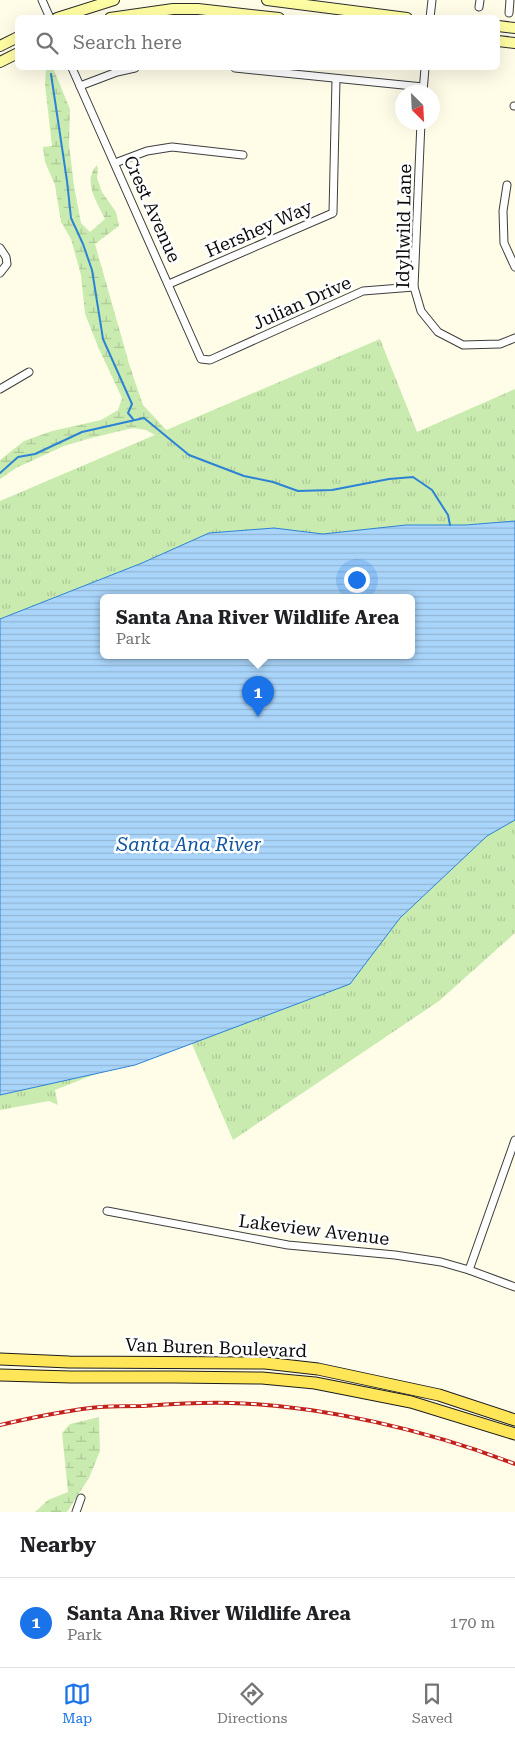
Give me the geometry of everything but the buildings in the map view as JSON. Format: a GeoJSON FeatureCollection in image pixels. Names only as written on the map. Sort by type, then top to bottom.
{"type":"FeatureCollection","features":[{"type":"Feature","properties":{"kind":"main road"},"geometry":{"type":"LineString","coordinates":[[67,15],[114,0]]}},
{"type":"Feature","properties":{"kind":"main road"},"geometry":{"type":"LineString","coordinates":[[267,0],[384,15]]}},
{"type":"Feature","properties":{"kind":"main road"},"geometry":{"type":"LineString","coordinates":[[131,15],[173,9],[198,9],[252,15]]}},
{"type":"Feature","properties":{"kind":"main road"},"geometry":{"type":"LineString","coordinates":[[500,26],[515,28]]}},
{"type":"Feature","properties":{"kind":"main road"},"geometry":{"type":"LineString","coordinates":[[0,46],[15,38]]}},
{"type":"Feature","properties":{"kind":"main road"},"geometry":{"type":"LineString","coordinates":[[500,41],[515,43]]}},
{"type":"Feature","properties":{"kind":"main road"},"geometry":{"type":"LineString","coordinates":[[0,62],[15,54]]}},
{"type":"Feature","properties":{"kind":"main road","name":"Van Buren Boulevard"},"geometry":{"type":"LineString","coordinates":[[0,1359],[69,1362],[264,1363],[318,1369],[439,1395],[515,1420]]}},
{"type":"Feature","properties":{"kind":"main road","name":"Van Buren Boulevard"},"geometry":{"type":"LineString","coordinates":[[0,1375],[70,1378],[262,1378],[315,1383],[412,1402],[515,1434]]}},
{"type":"Feature","properties":{"kind":"street"},"geometry":{"type":"LineString","coordinates":[[42,0],[49,15]]}},
{"type":"Feature","properties":{"kind":"street"},"geometry":{"type":"LineString","coordinates":[[430,15],[432,0]]}},
{"type":"Feature","properties":{"kind":"street"},"geometry":{"type":"LineString","coordinates":[[509,13],[510,0]]}},
{"type":"Feature","properties":{"kind":"street","name":"Crest Avenue"},"geometry":{"type":"LineString","coordinates":[[73,70],[201,359],[205,361]]}},
{"type":"Feature","properties":{"kind":"street"},"geometry":{"type":"LineString","coordinates":[[80,86],[126,70]]}},
{"type":"Feature","properties":{"kind":"street"},"geometry":{"type":"LineString","coordinates":[[253,70],[395,86]]}},
{"type":"Feature","properties":{"kind":"street"},"geometry":{"type":"LineString","coordinates":[[423,85],[425,70]]}},
{"type":"Feature","properties":{"kind":"street","name":"Hershey Way"},"geometry":{"type":"LineString","coordinates":[[169,284],[333,213],[336,79]]}},
{"type":"Feature","properties":{"kind":"street","name":"Idyllwild Lane"},"geometry":{"type":"LineString","coordinates":[[422,130],[414,287],[421,311],[438,332],[463,345],[500,344],[515,338]]}},
{"type":"Feature","properties":{"kind":"street"},"geometry":{"type":"LineString","coordinates":[[115,163],[147,152],[172,147],[243,155]]}},
{"type":"Feature","properties":{"kind":"street"},"geometry":{"type":"LineString","coordinates":[[507,185],[503,211],[504,243],[515,267]]}},
{"type":"Feature","properties":{"kind":"street"},"geometry":{"type":"LineString","coordinates":[[0,248],[6,257],[7,264],[0,273]]}},
{"type":"Feature","properties":{"kind":"street","name":"Julian Drive"},"geometry":{"type":"LineString","coordinates":[[205,361],[363,291],[414,287]]}},
{"type":"Feature","properties":{"kind":"street"},"geometry":{"type":"LineString","coordinates":[[0,389],[29,372]]}},
{"type":"Feature","properties":{"kind":"street"},"geometry":{"type":"LineString","coordinates":[[469,1270],[515,1140]]}},
{"type":"Feature","properties":{"kind":"street","name":"Lakeview Avenue"},"geometry":{"type":"LineString","coordinates":[[107,1211],[288,1245],[395,1255],[441,1262],[515,1287]]}},
{"type":"Feature","properties":{"kind":"street"},"geometry":{"type":"LineString","coordinates":[[76,1512],[81,1498]]}},
{"type":"Feature","properties":{"kind":"green space"},"geometry":{"type":"Polygon","coordinates":[[[46,70],[54,70],[70,109],[69,144],[81,223],[90,232],[105,219],[92,192],[91,178],[97,165],[97,178],[102,192],[116,212],[119,226],[95,244],[130,367],[143,405],[184,449],[146,430],[133,428],[64,446],[16,468],[0,479],[0,460],[24,441],[52,431],[101,420],[118,410],[122,398],[85,314],[81,275],[71,239],[61,222],[55,185],[45,162],[43,147],[52,146],[45,85],[46,70]]]}},
{"type":"Feature","properties":{"kind":"green space","name":"Santa Ana River"},"geometry":{"type":"Polygon","coordinates":[[[380,339],[417,432],[515,389],[515,933],[439,1001],[233,1140],[189,1037],[55,1090],[58,1105],[49,1101],[0,1110],[0,501],[380,339]]]}},
{"type":"Feature","properties":{"kind":"green space"},"geometry":{"type":"Polygon","coordinates":[[[99,1417],[100,1451],[89,1478],[67,1512],[35,1512],[48,1500],[68,1492],[62,1433],[70,1424],[99,1417]]]}},
{"type":"Feature","properties":{"kind":"water","name":"Santa Ana River"},"geometry":{"type":"Polygon","coordinates":[[[515,521],[515,820],[487,836],[400,918],[350,984],[135,1065],[0,1095],[0,619],[142,563],[209,533],[274,528],[323,534],[406,525],[466,525],[515,521]]]}},
{"type":"Feature","properties":{"kind":"waterway"},"geometry":{"type":"LineString","coordinates":[[51,74],[71,218],[92,270],[103,339],[132,404],[128,413],[133,419]]}},
{"type":"Feature","properties":{"kind":"waterway"},"geometry":{"type":"LineString","coordinates":[[0,473],[18,457],[35,454],[82,432],[144,418],[189,455],[244,476],[273,482],[298,491],[332,490],[389,479],[413,477],[432,490],[448,515],[450,525]]}},
{"type":"Feature","properties":{"kind":"railway"},"geometry":{"type":"LineString","coordinates":[[0,1425],[56,1413],[103,1407],[208,1403],[265,1405],[338,1414],[375,1422],[447,1441],[515,1464]]}},
{"type":"Feature","properties":{"kind":"place","name":"Santa Ana River Wildlife Area"},"geometry":{"type":"Point","coordinates":[258,717]}}]}
